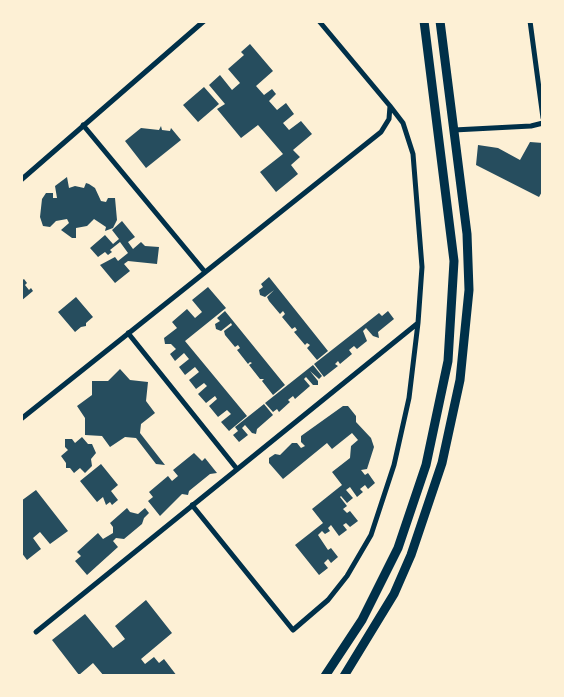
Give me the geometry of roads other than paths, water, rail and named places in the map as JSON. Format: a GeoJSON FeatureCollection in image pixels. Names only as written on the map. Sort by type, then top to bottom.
{"type":"FeatureCollection","features":[{"type":"Feature","properties":{"kind":"highway"},"geometry":{"type":"LineString","coordinates":[[325,676],[362,620],[398,548],[426,464],[448,361],[454,261],[424,21]]}},
{"type":"Feature","properties":{"kind":"highway"},"geometry":{"type":"LineString","coordinates":[[344,676],[394,594],[411,555],[438,475],[452,420],[466,334],[469,290],[467,234],[440,21]]}},
{"type":"Feature","properties":{"kind":"street"},"geometry":{"type":"LineString","coordinates":[[21,180],[204,21]]}},
{"type":"Feature","properties":{"kind":"street"},"geometry":{"type":"LineString","coordinates":[[192,505],[293,630],[334,592],[347,576],[371,535],[394,465],[409,398],[422,267],[413,154],[403,123],[319,21]]}},
{"type":"Feature","properties":{"kind":"street"},"geometry":{"type":"LineString","coordinates":[[454,130],[531,126],[543,120],[530,21]]}},
{"type":"Feature","properties":{"kind":"street"},"geometry":{"type":"LineString","coordinates":[[533,50],[543,47]]}},
{"type":"Feature","properties":{"kind":"street"},"geometry":{"type":"LineString","coordinates":[[21,419],[380,132],[389,119],[390,106]]}},
{"type":"Feature","properties":{"kind":"street"},"geometry":{"type":"LineString","coordinates":[[83,125],[205,272]]}},
{"type":"Feature","properties":{"kind":"street"},"geometry":{"type":"LineString","coordinates":[[36,632],[418,323]]}},
{"type":"Feature","properties":{"kind":"street"},"geometry":{"type":"LineString","coordinates":[[128,333],[237,469]]}}]}
